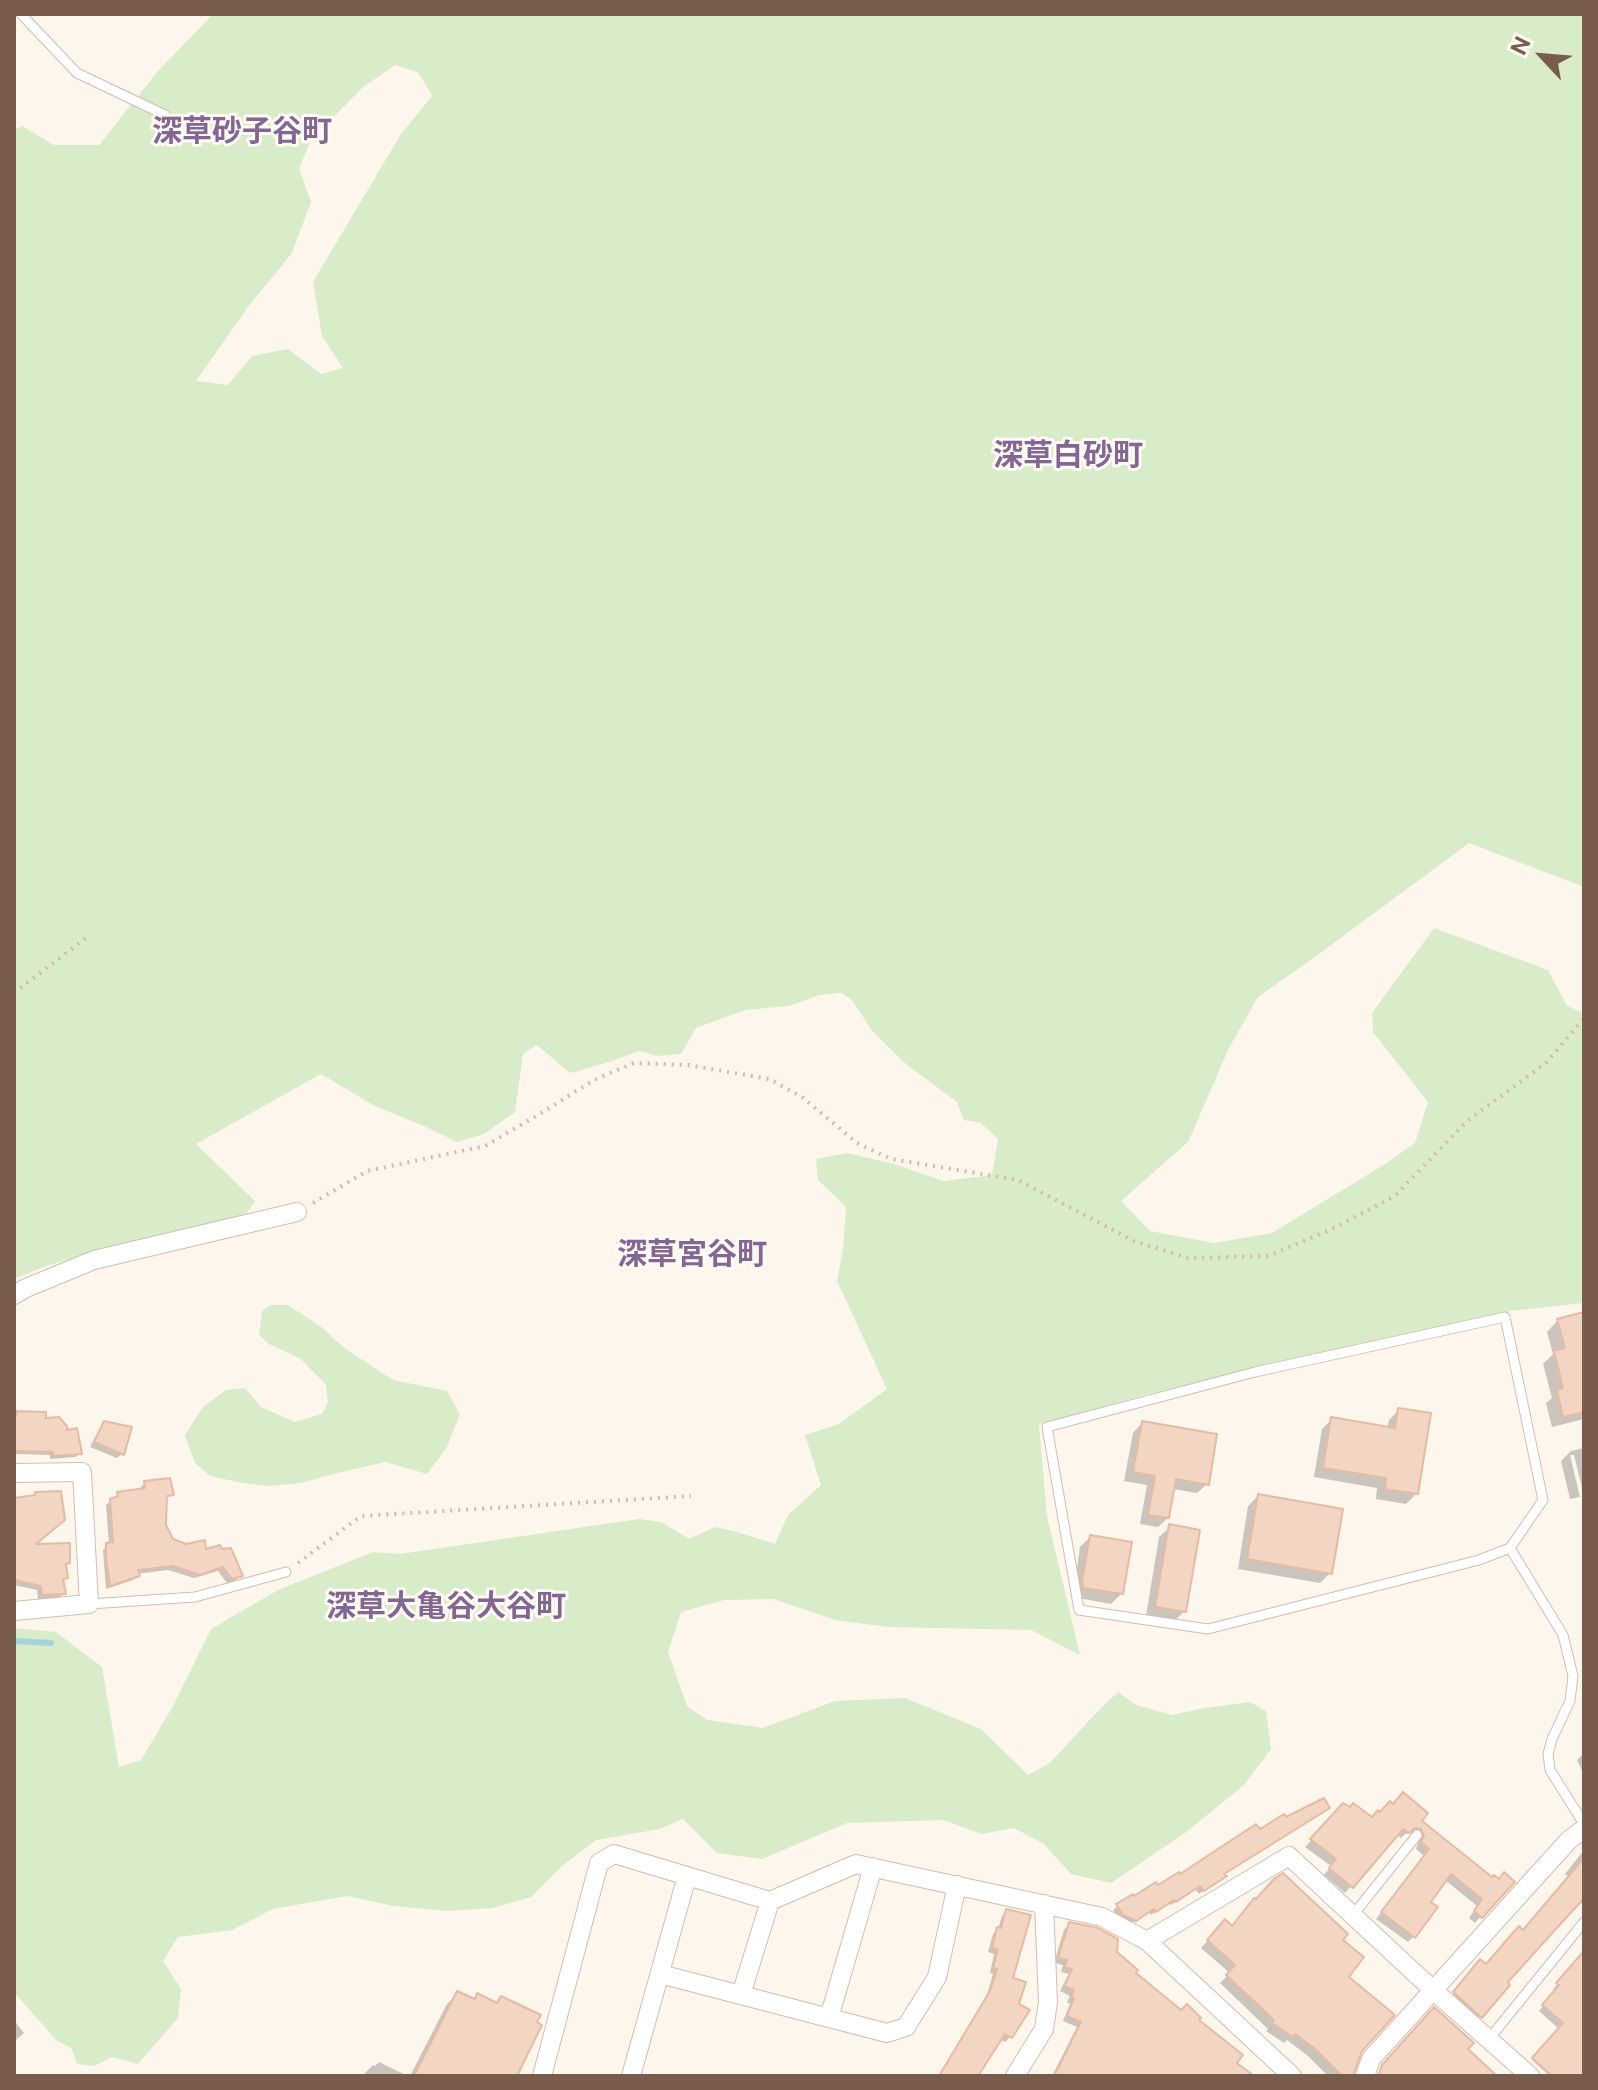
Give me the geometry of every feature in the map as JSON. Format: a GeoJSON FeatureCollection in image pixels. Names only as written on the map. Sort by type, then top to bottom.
{"type":"FeatureCollection","features":[{"type":"Feature","properties":{"kind":"street"},"geometry":{"type":"LineString","coordinates":[[14,1295],[94,1260],[297,1212]]}},
{"type":"Feature","properties":{"kind":"street"},"geometry":{"type":"LineString","coordinates":[[14,1473],[82,1472],[89,1604],[14,1611]]}},
{"type":"Feature","properties":{"kind":"street"},"geometry":{"type":"LineString","coordinates":[[1365,2076],[1371,2059],[1584,1827]]}},
{"type":"Feature","properties":{"kind":"street"},"geometry":{"type":"LineString","coordinates":[[542,2076],[599,1863],[614,1854],[770,1901],[856,1864],[1102,1917],[1147,1941],[1292,2076]]}},
{"type":"Feature","properties":{"kind":"street"},"geometry":{"type":"LineString","coordinates":[[1147,1941],[1289,1856],[1530,2076]]}},
{"type":"Feature","properties":{"kind":"street"},"geometry":{"type":"LineString","coordinates":[[829,2018],[873,1867]]}},
{"type":"Feature","properties":{"kind":"street"},"geometry":{"type":"LineString","coordinates":[[631,2076],[687,1876]]}},
{"type":"Feature","properties":{"kind":"street"},"geometry":{"type":"LineString","coordinates":[[660,1974],[887,2033],[906,2027],[937,1977],[957,1885]]}},
{"type":"Feature","properties":{"kind":"street"},"geometry":{"type":"LineString","coordinates":[[741,1995],[770,1901]]}},
{"type":"Feature","properties":{"kind":"street"},"geometry":{"type":"LineString","coordinates":[[1015,2076],[1044,2029],[1048,2002],[1044,1904]]}},
{"type":"Feature","properties":{"kind":"lane"},"geometry":{"type":"LineString","coordinates":[[21,14],[77,73],[165,115]]}},
{"type":"Feature","properties":{"kind":"lane"},"geometry":{"type":"LineString","coordinates":[[1505,1317],[1543,1500],[1510,1548],[1479,1560],[1208,1629],[1079,1610],[1047,1427],[1255,1372],[1505,1317]]}},
{"type":"Feature","properties":{"kind":"lane"},"geometry":{"type":"LineString","coordinates":[[1510,1548],[1563,1635],[1573,1676],[1570,1701],[1548,1754],[1550,1770],[1584,1827]]}},
{"type":"Feature","properties":{"kind":"lane"},"geometry":{"type":"LineString","coordinates":[[89,1604],[195,1597],[286,1572]]}},
{"type":"Feature","properties":{"kind":"lane"},"geometry":{"type":"LineString","coordinates":[[1353,1915],[1417,1835]]}},
{"type":"Feature","properties":{"kind":"lane"},"geometry":{"type":"LineString","coordinates":[[1489,2039],[1584,1922]]}},
{"type":"Feature","properties":{"kind":"path"},"geometry":{"type":"LineString","coordinates":[[14,993],[86,938]]}},
{"type":"Feature","properties":{"kind":"path"},"geometry":{"type":"LineString","coordinates":[[297,1212],[367,1171],[485,1146],[594,1080],[634,1063],[688,1065],[769,1079],[802,1097],[857,1143],[891,1159],[1018,1180],[1134,1241],[1188,1258],[1268,1256],[1332,1229],[1395,1196],[1466,1122],[1547,1062],[1584,1018]]}},
{"type":"Feature","properties":{"kind":"path"},"geometry":{"type":"LineString","coordinates":[[286,1572],[361,1516],[691,1496]]}},
{"type":"Feature","properties":{"kind":"green space"},"geometry":{"type":"Polygon","coordinates":[[[213,14],[1584,14],[1584,887],[1469,843],[1258,997],[1229,1048],[1188,1142],[1121,1201],[1150,1231],[1214,1243],[1272,1233],[1415,1143],[1428,1102],[1373,1032],[1372,1013],[1434,928],[1548,970],[1567,1006],[1584,1013],[1584,1303],[1510,1311],[1307,1355],[1144,1395],[1039,1425],[1047,1516],[1080,1655],[1031,1630],[888,1627],[835,1620],[774,1599],[724,1600],[681,1612],[668,1652],[687,1706],[707,1720],[763,1728],[835,1701],[905,1698],[981,1729],[1028,1775],[1050,1763],[1118,1692],[1136,1705],[1172,1715],[1250,1702],[1266,1711],[1271,1749],[1244,1785],[1185,1833],[1111,1883],[1071,1874],[1044,1844],[1014,1828],[982,1834],[943,1820],[847,1823],[762,1859],[717,1853],[683,1819],[660,1829],[596,1840],[562,1866],[531,1897],[493,1908],[447,1911],[394,1906],[347,1896],[273,1909],[232,1930],[178,1937],[163,1961],[181,1989],[178,2018],[138,2064],[112,2057],[94,2066],[77,2064],[71,2048],[56,2040],[14,1992],[14,1628],[56,1632],[102,1667],[119,1767],[141,1760],[173,1706],[211,1629],[278,1590],[373,1552],[400,1554],[639,1519],[661,1522],[689,1539],[715,1527],[775,1544],[788,1515],[821,1485],[805,1435],[839,1424],[887,1389],[837,1281],[846,1207],[818,1180],[816,1159],[847,1153],[894,1164],[944,1181],[992,1175],[998,1139],[981,1123],[964,1120],[957,1102],[906,1064],[873,1032],[852,1000],[841,993],[819,995],[789,1006],[745,1010],[696,1028],[681,1054],[658,1056],[639,1051],[570,1073],[537,1045],[523,1054],[515,1112],[484,1134],[457,1142],[375,1106],[321,1074],[196,1144],[255,1201],[240,1223],[128,1242],[46,1266],[14,1279],[14,130],[22,126],[54,145],[99,145],[158,71],[213,14]],[[395,65],[362,88],[311,140],[299,168],[311,202],[292,253],[248,307],[196,381],[228,385],[252,356],[288,349],[321,374],[343,368],[322,336],[313,282],[401,134],[432,96],[418,72],[395,65]]]}},
{"type":"Feature","properties":{"kind":"green space"},"geometry":{"type":"Polygon","coordinates":[[[271,1305],[288,1305],[393,1380],[447,1391],[460,1414],[447,1447],[427,1474],[386,1462],[301,1483],[269,1486],[210,1476],[195,1463],[185,1435],[203,1407],[226,1390],[245,1388],[261,1407],[295,1422],[322,1414],[328,1402],[326,1385],[301,1359],[269,1344],[259,1335],[262,1311],[271,1305]]]}},
{"type":"Feature","properties":{"kind":"building"},"geometry":{"type":"Polygon","coordinates":[[[1584,1312],[1584,1412],[1563,1417],[1557,1390],[1563,1388],[1554,1351],[1565,1348],[1557,1319],[1584,1312]]]}},
{"type":"Feature","properties":{"kind":"building"},"geometry":{"type":"Polygon","coordinates":[[[1398,1408],[1431,1413],[1418,1494],[1385,1489],[1386,1478],[1323,1468],[1331,1417],[1395,1428],[1398,1408]]]}},
{"type":"Feature","properties":{"kind":"building"},"geometry":{"type":"Polygon","coordinates":[[[17,1411],[46,1412],[46,1418],[59,1417],[67,1430],[77,1428],[82,1454],[53,1456],[53,1452],[14,1451],[14,1416],[17,1411]]]}},
{"type":"Feature","properties":{"kind":"building"},"geometry":{"type":"Polygon","coordinates":[[[104,1421],[132,1427],[124,1455],[94,1442],[104,1421]]]}},
{"type":"Feature","properties":{"kind":"building"},"geometry":{"type":"Polygon","coordinates":[[[1142,1421],[1217,1434],[1209,1485],[1176,1479],[1169,1518],[1148,1515],[1155,1476],[1133,1472],[1142,1421]]]}},
{"type":"Feature","properties":{"kind":"building"},"geometry":{"type":"Polygon","coordinates":[[[170,1478],[174,1495],[167,1496],[166,1525],[173,1539],[186,1544],[205,1540],[206,1549],[220,1545],[222,1549],[231,1548],[243,1576],[232,1579],[223,1567],[200,1575],[173,1566],[138,1570],[140,1576],[110,1586],[106,1543],[113,1542],[110,1499],[118,1496],[117,1492],[145,1488],[144,1481],[170,1478]]]}},
{"type":"Feature","properties":{"kind":"building"},"geometry":{"type":"Polygon","coordinates":[[[61,1491],[65,1520],[36,1544],[70,1543],[70,1563],[66,1564],[68,1578],[63,1579],[66,1594],[42,1595],[41,1586],[14,1580],[14,1498],[35,1495],[35,1492],[61,1491]]]}},
{"type":"Feature","properties":{"kind":"building"},"geometry":{"type":"Polygon","coordinates":[[[1258,1494],[1343,1509],[1332,1574],[1247,1559],[1258,1494]]]}},
{"type":"Feature","properties":{"kind":"building"},"geometry":{"type":"Polygon","coordinates":[[[1169,1524],[1200,1530],[1186,1612],[1155,1607],[1169,1524]]]}},
{"type":"Feature","properties":{"kind":"building"},"geometry":{"type":"Polygon","coordinates":[[[1090,1535],[1132,1542],[1123,1594],[1083,1588],[1090,1535]]]}},
{"type":"Feature","properties":{"kind":"building"},"geometry":{"type":"Polygon","coordinates":[[[1403,1792],[1428,1813],[1422,1821],[1492,1877],[1494,1875],[1499,1879],[1504,1872],[1515,1882],[1482,1918],[1474,1911],[1482,1899],[1451,1874],[1431,1902],[1438,1907],[1415,1938],[1381,1912],[1429,1849],[1421,1842],[1424,1835],[1421,1829],[1415,1828],[1409,1833],[1403,1829],[1353,1888],[1329,1868],[1336,1859],[1310,1839],[1343,1803],[1350,1807],[1353,1803],[1372,1817],[1390,1801],[1393,1804],[1403,1792]]]}},
{"type":"Feature","properties":{"kind":"building"},"geometry":{"type":"Polygon","coordinates":[[[1324,1798],[1330,1808],[1224,1874],[1227,1876],[1204,1891],[1200,1886],[1176,1902],[1174,1900],[1156,1912],[1154,1909],[1136,1921],[1123,1915],[1116,1904],[1156,1882],[1158,1885],[1180,1874],[1256,1824],[1260,1829],[1284,1814],[1286,1817],[1324,1798]]]}},
{"type":"Feature","properties":{"kind":"building"},"geometry":{"type":"Polygon","coordinates":[[[1584,1858],[1584,1898],[1508,1982],[1510,1985],[1482,2018],[1453,1992],[1480,1959],[1486,1964],[1519,1926],[1523,1930],[1584,1858]]]}},
{"type":"Feature","properties":{"kind":"building"},"geometry":{"type":"Polygon","coordinates":[[[1283,1873],[1348,1934],[1343,1940],[1364,1957],[1349,1977],[1395,2015],[1362,2051],[1353,2076],[1342,2076],[1315,2049],[1295,2034],[1293,2037],[1272,2023],[1274,2020],[1226,1975],[1235,1965],[1207,1940],[1225,1919],[1232,1926],[1254,1898],[1283,1873]]]}},
{"type":"Feature","properties":{"kind":"building"},"geometry":{"type":"Polygon","coordinates":[[[1006,1909],[1031,1915],[1013,1978],[1026,1982],[1019,2004],[1030,2010],[1012,2038],[1005,2034],[978,2076],[939,2076],[990,1991],[997,1969],[993,1968],[998,1949],[992,1948],[1006,1909]]]}},
{"type":"Feature","properties":{"kind":"building"},"geometry":{"type":"Polygon","coordinates":[[[1069,1922],[1098,1928],[1118,1939],[1117,1952],[1138,1970],[1136,1973],[1181,2010],[1187,2004],[1201,2018],[1199,2020],[1243,2055],[1237,2063],[1254,2076],[1054,2076],[1081,2022],[1067,2016],[1074,1990],[1064,1986],[1072,1969],[1065,1967],[1067,1960],[1058,1958],[1069,1922]]]}},
{"type":"Feature","properties":{"kind":"building"},"geometry":{"type":"Polygon","coordinates":[[[1584,1951],[1584,2076],[1552,2076],[1532,2058],[1563,2023],[1542,2005],[1559,1985],[1556,1983],[1584,1951]]]}},
{"type":"Feature","properties":{"kind":"building"},"geometry":{"type":"Polygon","coordinates":[[[457,1991],[475,1999],[477,1993],[497,2003],[501,1996],[541,2015],[537,2022],[542,2025],[517,2076],[414,2076],[457,1991]]]}},
{"type":"Feature","properties":{"kind":"building"},"geometry":{"type":"Polygon","coordinates":[[[1434,2007],[1474,2043],[1468,2049],[1497,2076],[1378,2076],[1382,2065],[1434,2007]]]}},
{"type":"Feature","properties":{"kind":"waterway"},"geometry":{"type":"LineString","coordinates":[[14,1641],[51,1643]]}},
{"type":"Feature","properties":{"kind":"district","name":"深草砂子谷町"},"geometry":{"type":"Point","coordinates":[242,132]}},
{"type":"Feature","properties":{"kind":"district","name":"深草白砂町"},"geometry":{"type":"Point","coordinates":[1068,456]}},
{"type":"Feature","properties":{"kind":"district","name":"深草宮谷町"},"geometry":{"type":"Point","coordinates":[692,1255]}},
{"type":"Feature","properties":{"kind":"district","name":"深草大亀谷大谷町"},"geometry":{"type":"Point","coordinates":[446,1607]}}]}
